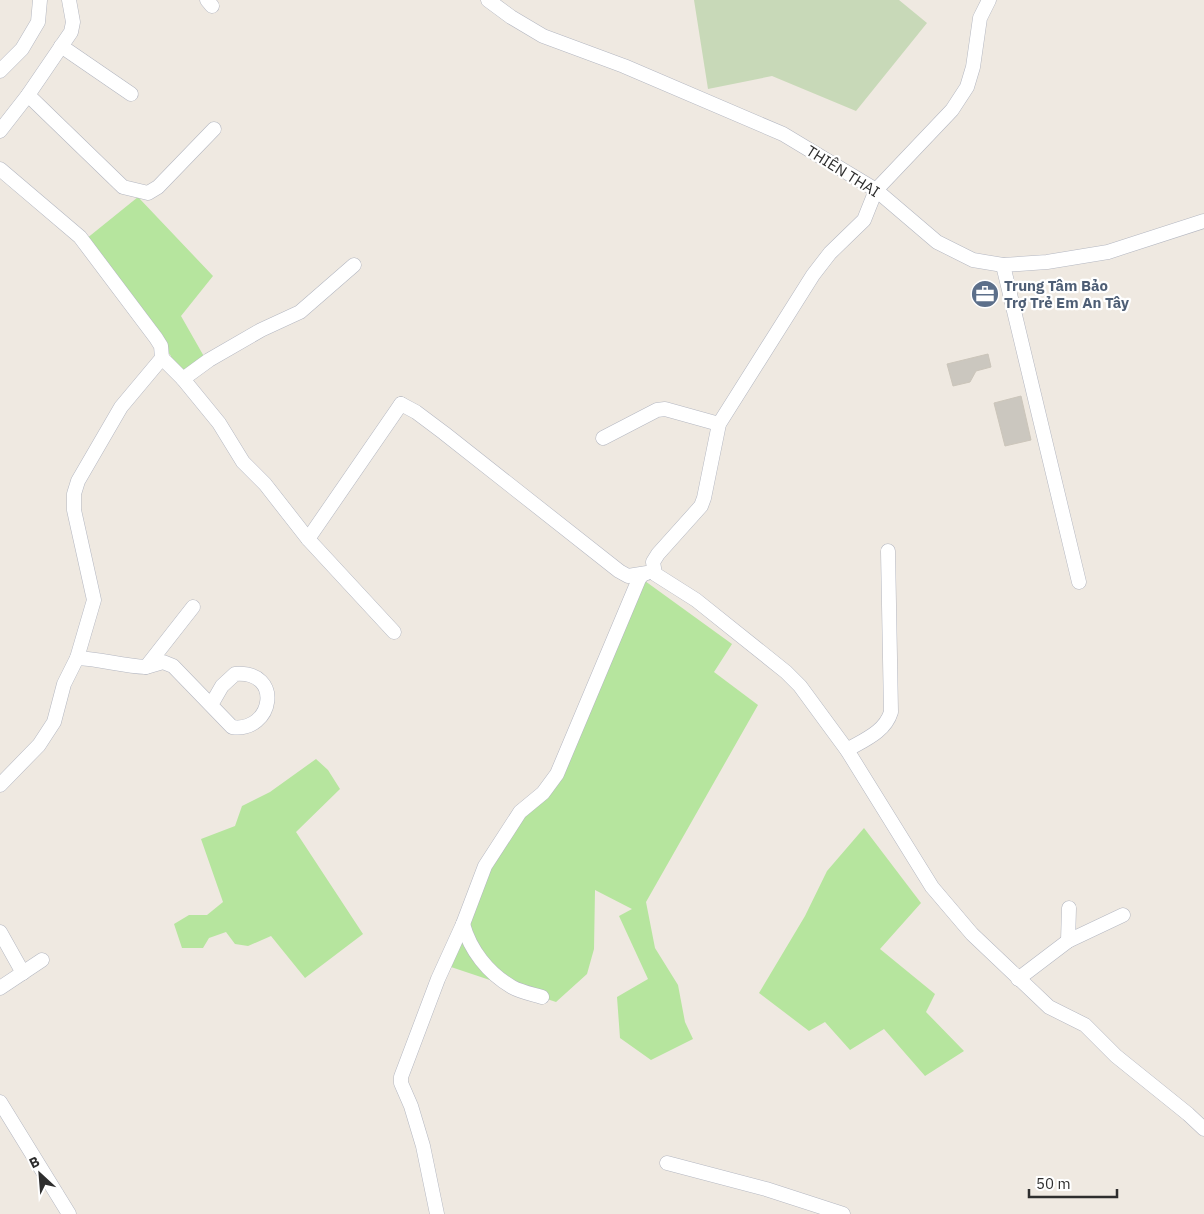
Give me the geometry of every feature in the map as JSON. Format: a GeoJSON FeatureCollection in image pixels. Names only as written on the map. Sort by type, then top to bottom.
{"type":"FeatureCollection","features":[{"type":"Feature","properties":{"kind":"street"},"geometry":{"type":"LineString","coordinates":[[5,67],[22,49],[38,22],[40,0]]}},
{"type":"Feature","properties":{"kind":"street"},"geometry":{"type":"LineString","coordinates":[[0,131],[28,95],[71,32],[73,22],[69,0]]}},
{"type":"Feature","properties":{"kind":"street","name":"THIÊN THAI"},"geometry":{"type":"LineString","coordinates":[[488,0],[510,17],[543,36],[634,70],[783,134],[876,190],[937,242],[973,260],[1003,265],[1047,262],[1108,252],[1204,220]]}},
{"type":"Feature","properties":{"kind":"street"},"geometry":{"type":"LineString","coordinates":[[437,1214],[423,1146],[411,1106],[401,1083],[401,1077],[438,979],[463,924],[485,866],[520,812],[543,793],[557,774],[639,579],[648,573],[665,544],[701,506],[709,479],[714,438],[718,424],[808,283],[830,253],[864,220],[876,190],[952,110],[967,87],[973,66],[980,18],[989,0]]}},
{"type":"Feature","properties":{"kind":"street"},"geometry":{"type":"LineString","coordinates":[[62,46],[131,94]]}},
{"type":"Feature","properties":{"kind":"street"},"geometry":{"type":"LineString","coordinates":[[28,95],[123,187],[134,191],[148,193],[158,186],[214,129]]}},
{"type":"Feature","properties":{"kind":"street"},"geometry":{"type":"LineString","coordinates":[[0,169],[80,238],[156,338],[161,346],[162,358],[183,379],[219,423],[243,462],[265,484],[308,539],[394,632]]}},
{"type":"Feature","properties":{"kind":"street"},"geometry":{"type":"LineString","coordinates":[[183,379],[235,345],[300,312],[354,264]]}},
{"type":"Feature","properties":{"kind":"street"},"geometry":{"type":"LineString","coordinates":[[1003,265],[1079,582]]}},
{"type":"Feature","properties":{"kind":"street"},"geometry":{"type":"LineString","coordinates":[[0,784],[38,745],[54,722],[64,684],[77,658],[94,600],[74,510],[74,494],[78,481],[121,407],[162,358]]}},
{"type":"Feature","properties":{"kind":"street"},"geometry":{"type":"LineString","coordinates":[[308,539],[401,404],[416,412],[620,571],[628,576],[648,573],[696,600],[786,672],[817,708],[846,750],[913,860],[942,901],[972,934],[1049,1007],[1085,1025],[1111,1052],[1184,1110],[1204,1129]]}},
{"type":"Feature","properties":{"kind":"street"},"geometry":{"type":"LineString","coordinates":[[603,438],[657,410],[665,409],[718,424]]}},
{"type":"Feature","properties":{"kind":"street"},"geometry":{"type":"LineString","coordinates":[[846,750],[880,730],[888,721],[891,712],[888,551]]}},
{"type":"Feature","properties":{"kind":"street"},"geometry":{"type":"LineString","coordinates":[[146,667],[193,607]]}},
{"type":"Feature","properties":{"kind":"street"},"geometry":{"type":"LineString","coordinates":[[77,658],[99,658],[130,666],[146,667],[163,662],[173,666],[211,705]]}},
{"type":"Feature","properties":{"kind":"street"},"geometry":{"type":"LineString","coordinates":[[1068,941],[1069,908]]}},
{"type":"Feature","properties":{"kind":"street"},"geometry":{"type":"LineString","coordinates":[[1018,979],[1068,941],[1123,915]]}},
{"type":"Feature","properties":{"kind":"street"},"geometry":{"type":"LineString","coordinates":[[463,924],[468,942],[494,973],[513,987],[542,997]]}},
{"type":"Feature","properties":{"kind":"street"},"geometry":{"type":"LineString","coordinates":[[0,932],[23,973]]}},
{"type":"Feature","properties":{"kind":"street"},"geometry":{"type":"LineString","coordinates":[[0,988],[42,960]]}},
{"type":"Feature","properties":{"kind":"street"},"geometry":{"type":"LineString","coordinates":[[0,1102],[69,1214]]}},
{"type":"Feature","properties":{"kind":"street"},"geometry":{"type":"LineString","coordinates":[[667,1163],[766,1189],[844,1214]]}},
{"type":"Feature","properties":{"kind":"green space"},"geometry":{"type":"Polygon","coordinates":[[[694,0],[899,0],[927,23],[856,111],[772,76],[708,89],[694,0]]]}},
{"type":"Feature","properties":{"kind":"green space"},"geometry":{"type":"Polygon","coordinates":[[[138,197],[213,276],[181,316],[206,360],[179,383],[164,369],[171,356],[86,239],[138,197]]]}},
{"type":"Feature","properties":{"kind":"green space"},"geometry":{"type":"Polygon","coordinates":[[[645,581],[732,644],[714,672],[758,705],[646,902],[655,948],[678,985],[685,1022],[693,1039],[651,1060],[620,1038],[617,997],[648,979],[619,916],[632,909],[595,890],[594,949],[587,974],[556,1002],[451,967],[491,866],[529,808],[561,773],[645,581]]]}},
{"type":"Feature","properties":{"kind":"green space"},"geometry":{"type":"Polygon","coordinates":[[[316,759],[328,770],[340,789],[296,832],[363,934],[305,978],[271,936],[248,946],[235,944],[226,932],[209,938],[203,948],[182,948],[174,924],[189,915],[207,915],[223,902],[201,839],[235,826],[242,806],[270,792],[316,759]]]}},
{"type":"Feature","properties":{"kind":"green space"},"geometry":{"type":"Polygon","coordinates":[[[864,828],[921,903],[880,949],[935,994],[926,1012],[964,1051],[925,1076],[884,1029],[850,1050],[825,1022],[809,1031],[759,993],[805,916],[827,871],[864,828]]]}},
{"type":"Feature","properties":{"kind":"building"},"geometry":{"type":"Polygon","coordinates":[[[988,354],[991,367],[976,371],[970,382],[953,386],[947,364],[988,354]]]}},
{"type":"Feature","properties":{"kind":"building"},"geometry":{"type":"Polygon","coordinates":[[[1021,396],[1031,440],[1005,446],[994,403],[1021,396]]]}},
{"type":"Feature","properties":{"kind":"place","name":"Trung Tâm Bảo Trợ Trẻ Em An Tây"},"geometry":{"type":"Point","coordinates":[985,294]}}]}
